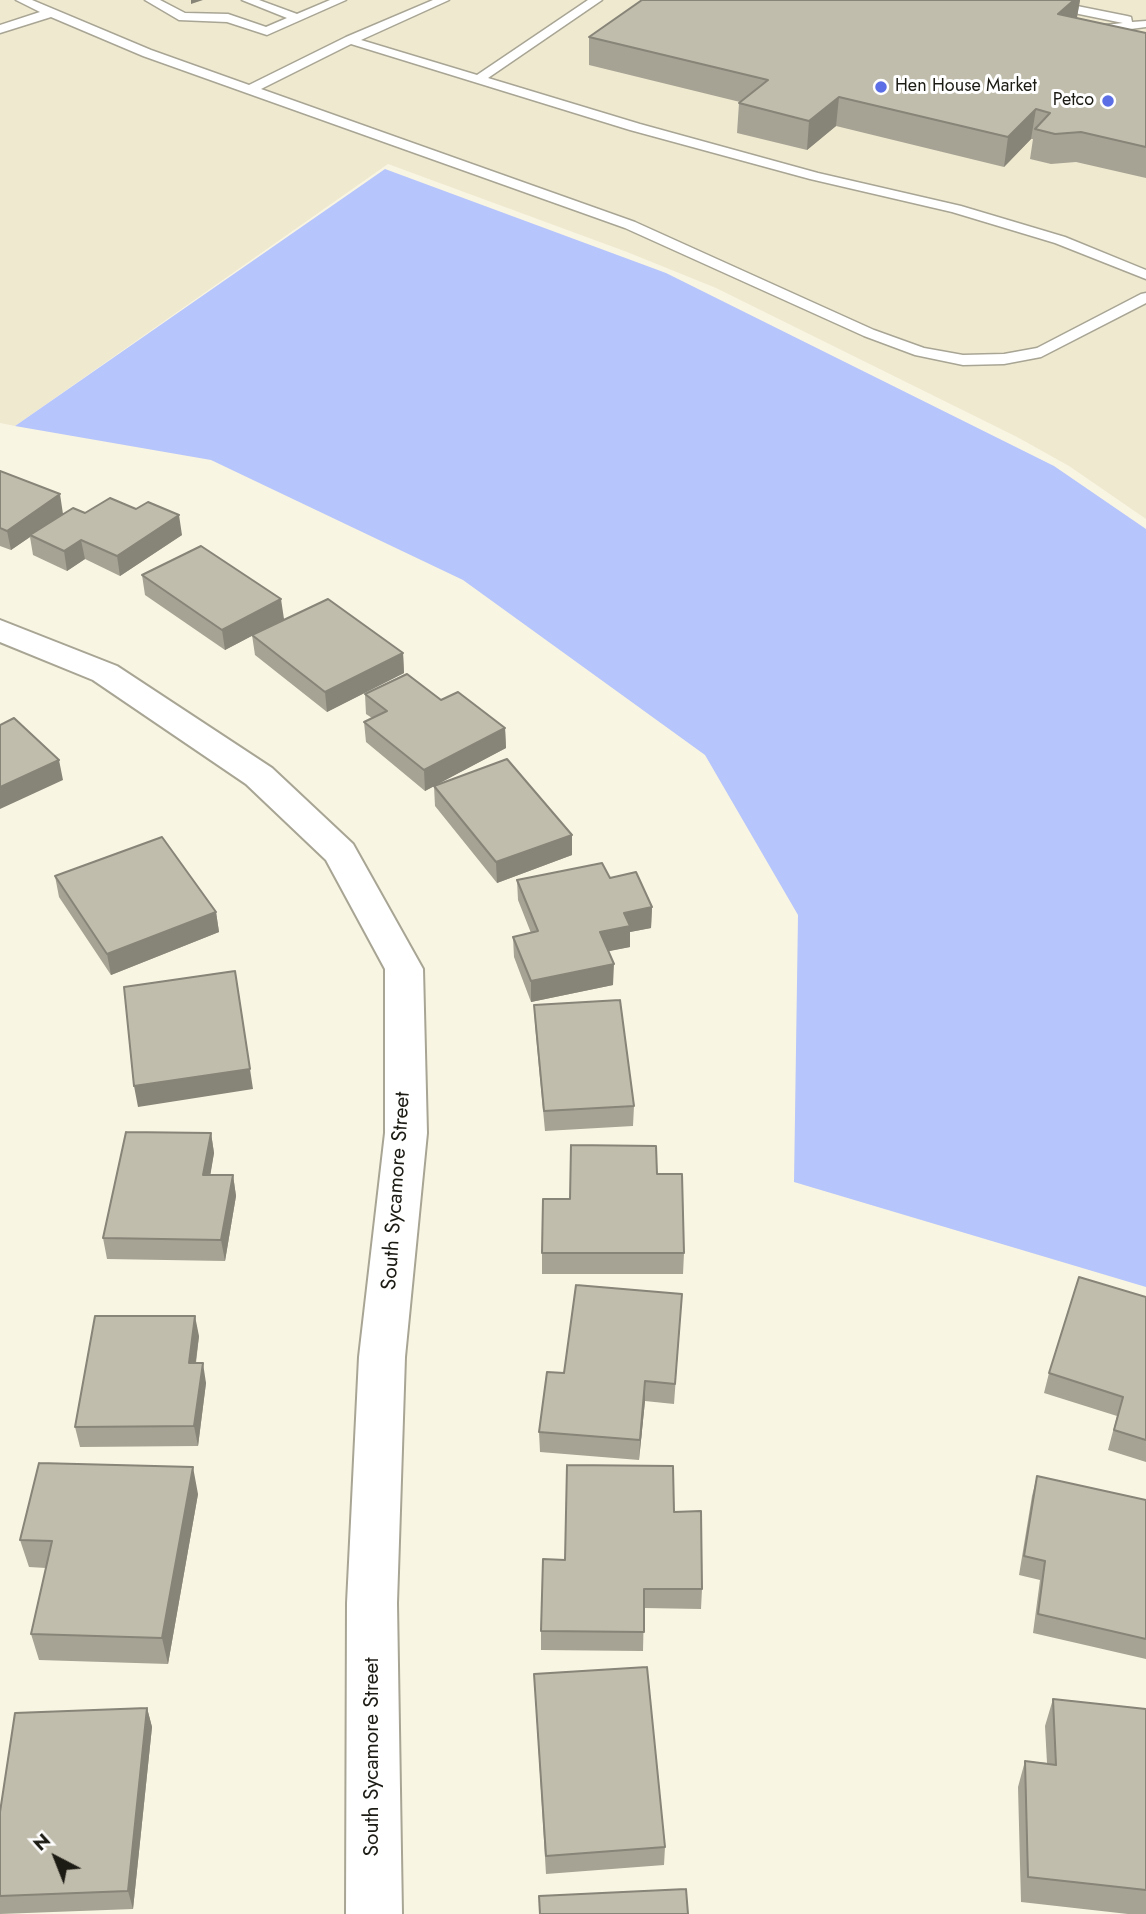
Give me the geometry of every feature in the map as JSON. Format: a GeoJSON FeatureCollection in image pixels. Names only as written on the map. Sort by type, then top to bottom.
{"type":"FeatureCollection","features":[{"type":"Feature","properties":{"kind":"street","name":"South Sycamore Street"},"geometry":{"type":"LineString","coordinates":[[0,630],[106,673],[259,776],[340,853],[404,969],[406,1133],[382,1357],[372,1603],[374,1914]]}},
{"type":"Feature","properties":{"kind":"lane"},"geometry":{"type":"LineString","coordinates":[[22,0],[249,90],[631,225],[869,332],[920,352],[963,360],[1004,359],[1041,352],[1146,297]]}},
{"type":"Feature","properties":{"kind":"lane"},"geometry":{"type":"LineString","coordinates":[[151,0],[183,17],[230,12]]}},
{"type":"Feature","properties":{"kind":"lane"},"geometry":{"type":"LineString","coordinates":[[248,0],[299,18]]}},
{"type":"Feature","properties":{"kind":"lane"},"geometry":{"type":"LineString","coordinates":[[211,4],[267,31],[340,0]]}},
{"type":"Feature","properties":{"kind":"lane"},"geometry":{"type":"LineString","coordinates":[[249,90],[350,40],[443,0]]}},
{"type":"Feature","properties":{"kind":"lane"},"geometry":{"type":"LineString","coordinates":[[480,78],[596,0]]}},
{"type":"Feature","properties":{"kind":"lane"},"geometry":{"type":"LineString","coordinates":[[1030,0],[1145,24]]}},
{"type":"Feature","properties":{"kind":"lane"},"geometry":{"type":"LineString","coordinates":[[0,29],[50,13]]}},
{"type":"Feature","properties":{"kind":"lane"},"geometry":{"type":"LineString","coordinates":[[1076,31],[1145,24]]}},
{"type":"Feature","properties":{"kind":"lane"},"geometry":{"type":"LineString","coordinates":[[350,40],[648,131],[815,176],[956,209],[1060,240],[1146,275]]}},
{"type":"Feature","properties":{"kind":"shaded area"},"geometry":{"type":"Polygon","coordinates":[[[0,0],[1146,0],[1146,519],[1069,466],[1017,437],[716,288],[627,252],[388,164],[15,426],[0,423],[0,0]]]}},
{"type":"Feature","properties":{"kind":"shaded area"},"geometry":{"type":"Polygon","coordinates":[[[385,169],[666,273],[1054,466],[1146,529],[1146,1287],[794,1182],[798,915],[705,755],[463,580],[211,460],[15,426],[385,169]]]}},
{"type":"Feature","properties":{"kind":"building","name":"Hen House Market"},"geometry":{"type":"Polygon","coordinates":[[[642,0],[1074,0],[1058,14],[1146,33],[1146,147],[1081,132],[1055,134],[1035,129],[1050,113],[1036,109],[1008,137],[839,97],[809,121],[739,103],[768,80],[589,37],[642,0]]]}},
{"type":"Feature","properties":{"kind":"building"},"geometry":{"type":"Polygon","coordinates":[[[0,471],[60,494],[7,531],[0,528],[0,471]]]}},
{"type":"Feature","properties":{"kind":"building"},"geometry":{"type":"Polygon","coordinates":[[[110,498],[136,509],[148,502],[179,515],[117,556],[81,540],[64,551],[30,535],[73,508],[85,513],[110,498]]]}},
{"type":"Feature","properties":{"kind":"building"},"geometry":{"type":"Polygon","coordinates":[[[201,546],[281,599],[222,630],[142,575],[201,546]]]}},
{"type":"Feature","properties":{"kind":"building"},"geometry":{"type":"Polygon","coordinates":[[[328,599],[403,653],[325,692],[252,635],[328,599]]]}},
{"type":"Feature","properties":{"kind":"building"},"geometry":{"type":"Polygon","coordinates":[[[407,674],[441,700],[458,692],[505,728],[424,770],[364,722],[387,711],[365,694],[407,674]]]}},
{"type":"Feature","properties":{"kind":"building"},"geometry":{"type":"Polygon","coordinates":[[[14,718],[59,760],[0,787],[0,725],[14,718]]]}},
{"type":"Feature","properties":{"kind":"building"},"geometry":{"type":"Polygon","coordinates":[[[507,759],[572,835],[496,862],[434,786],[507,759]]]}},
{"type":"Feature","properties":{"kind":"building"},"geometry":{"type":"Polygon","coordinates":[[[162,837],[216,912],[107,954],[55,876],[162,837]]]}},
{"type":"Feature","properties":{"kind":"building"},"geometry":{"type":"Polygon","coordinates":[[[602,863],[610,878],[636,872],[652,907],[624,913],[630,926],[600,932],[614,964],[531,981],[513,937],[538,931],[517,880],[602,863]]]}},
{"type":"Feature","properties":{"kind":"building"},"geometry":{"type":"Polygon","coordinates":[[[235,971],[250,1069],[134,1086],[124,987],[235,971]]]}},
{"type":"Feature","properties":{"kind":"building"},"geometry":{"type":"Polygon","coordinates":[[[620,1000],[634,1106],[544,1111],[534,1005],[620,1000]]]}},
{"type":"Feature","properties":{"kind":"building"},"geometry":{"type":"Polygon","coordinates":[[[126,1132],[211,1133],[203,1175],[233,1175],[221,1240],[103,1238],[126,1132]]]}},
{"type":"Feature","properties":{"kind":"building"},"geometry":{"type":"Polygon","coordinates":[[[571,1145],[656,1146],[657,1174],[682,1174],[684,1253],[542,1253],[543,1199],[570,1199],[571,1145]]]}},
{"type":"Feature","properties":{"kind":"building"},"geometry":{"type":"Polygon","coordinates":[[[1079,1277],[1146,1297],[1146,1440],[1114,1430],[1123,1397],[1049,1373],[1079,1277]]]}},
{"type":"Feature","properties":{"kind":"building"},"geometry":{"type":"Polygon","coordinates":[[[576,1285],[682,1294],[675,1384],[645,1381],[640,1440],[539,1432],[547,1372],[564,1373],[576,1285]]]}},
{"type":"Feature","properties":{"kind":"building"},"geometry":{"type":"Polygon","coordinates":[[[95,1316],[195,1316],[189,1363],[203,1363],[194,1426],[75,1427],[95,1316]]]}},
{"type":"Feature","properties":{"kind":"building"},"geometry":{"type":"Polygon","coordinates":[[[39,1463],[193,1467],[162,1638],[31,1634],[52,1541],[20,1540],[39,1463]]]}},
{"type":"Feature","properties":{"kind":"building"},"geometry":{"type":"Polygon","coordinates":[[[567,1465],[673,1466],[674,1512],[701,1511],[702,1589],[644,1589],[644,1632],[541,1631],[543,1559],[565,1560],[567,1465]]]}},
{"type":"Feature","properties":{"kind":"building"},"geometry":{"type":"Polygon","coordinates":[[[1037,1476],[1146,1500],[1146,1639],[1038,1614],[1045,1561],[1024,1556],[1037,1476]]]}},
{"type":"Feature","properties":{"kind":"building"},"geometry":{"type":"Polygon","coordinates":[[[647,1667],[665,1847],[546,1856],[534,1674],[647,1667]]]}},
{"type":"Feature","properties":{"kind":"building"},"geometry":{"type":"Polygon","coordinates":[[[1053,1699],[1146,1709],[1146,1890],[1028,1877],[1025,1761],[1056,1765],[1053,1699]]]}},
{"type":"Feature","properties":{"kind":"building"},"geometry":{"type":"Polygon","coordinates":[[[147,1708],[128,1891],[0,1896],[0,1812],[15,1713],[147,1708]]]}},
{"type":"Feature","properties":{"kind":"building"},"geometry":{"type":"Polygon","coordinates":[[[686,1889],[688,1914],[540,1914],[539,1896],[686,1889]]]}},
{"type":"Feature","properties":{"kind":"place","name":"Hen House Market"},"geometry":{"type":"Point","coordinates":[881,87]}},
{"type":"Feature","properties":{"kind":"place","name":"Petco"},"geometry":{"type":"Point","coordinates":[1108,101]}}]}
